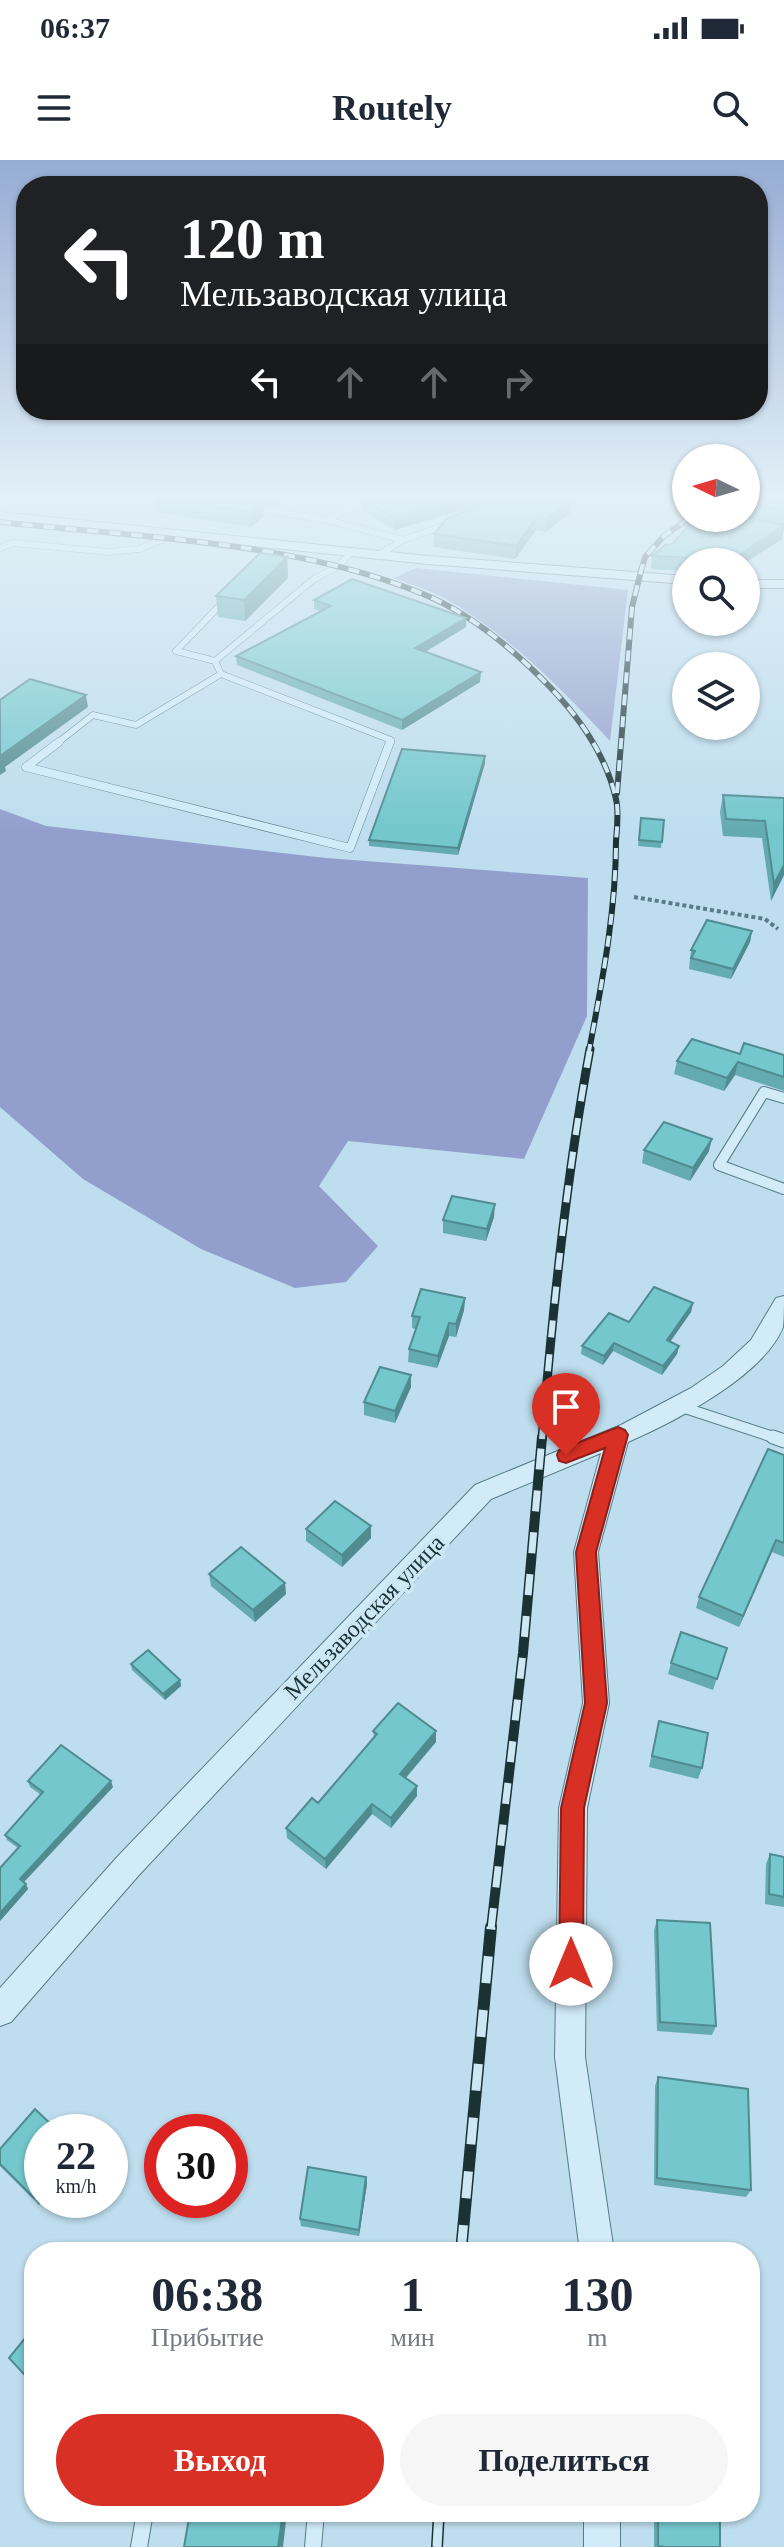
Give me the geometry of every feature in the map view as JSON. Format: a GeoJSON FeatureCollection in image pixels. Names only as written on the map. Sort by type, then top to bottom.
{"type":"FeatureCollection","features":[{"type":"Feature","properties":{"kind":"street","name":"Мельзаводская улица"},"geometry":{"type":"LineString","coordinates":[[0,2011],[129,1865],[483,1492],[540,1465],[618,1435],[709,1390],[761,1345],[784,1304]]}},
{"type":"Feature","properties":{"kind":"street"},"geometry":{"type":"LineString","coordinates":[[596,2242],[570,2057],[573,1808],[596,1703],[586,1552],[618,1435]]}},
{"type":"Feature","properties":{"kind":"street"},"geometry":{"type":"LineString","coordinates":[[602,2522],[602,2547]]}},
{"type":"Feature","properties":{"kind":"lane"},"geometry":{"type":"LineString","coordinates":[[215,610],[176,651],[215,661]]}},
{"type":"Feature","properties":{"kind":"lane"},"geometry":{"type":"LineString","coordinates":[[215,661],[276,610]]}},
{"type":"Feature","properties":{"kind":"lane"},"geometry":{"type":"LineString","coordinates":[[215,661],[221,674],[391,740],[350,848],[26,767],[93,715],[136,725],[221,674]]}},
{"type":"Feature","properties":{"kind":"lane"},"geometry":{"type":"LineString","coordinates":[[784,1098],[764,1092],[719,1165],[784,1189]]}},
{"type":"Feature","properties":{"kind":"lane"},"geometry":{"type":"LineString","coordinates":[[678,1405],[784,1441]]}},
{"type":"Feature","properties":{"kind":"lane"},"geometry":{"type":"LineString","coordinates":[[139,2547],[143,2522]]}},
{"type":"Feature","properties":{"kind":"lane"},"geometry":{"type":"LineString","coordinates":[[313,2547],[315,2522]]}},
{"type":"Feature","properties":{"kind":"path"},"geometry":{"type":"LineString","coordinates":[[634,897],[765,919],[778,929]]}},
{"type":"Feature","properties":{"kind":"shaded area"},"geometry":{"type":"Polygon","coordinates":[[[463,610],[626,610],[610,741],[553,682],[492,629],[463,610]]]}},
{"type":"Feature","properties":{"kind":"shaded area"},"geometry":{"type":"Polygon","coordinates":[[[0,809],[46,826],[326,858],[588,878],[587,1016],[524,1159],[348,1141],[319,1186],[378,1246],[346,1282],[295,1288],[201,1249],[83,1179],[0,1107],[0,809]]]}},
{"type":"Feature","properties":{"kind":"building"},"geometry":{"type":"Polygon","coordinates":[[[323,610],[444,610],[466,618],[415,648],[481,672],[402,720],[236,656],[323,610]]]}},
{"type":"Feature","properties":{"kind":"building"},"geometry":{"type":"Polygon","coordinates":[[[30,679],[86,695],[0,756],[0,700],[30,679]]]}},
{"type":"Feature","properties":{"kind":"building"},"geometry":{"type":"Polygon","coordinates":[[[402,749],[485,756],[458,848],[369,840],[402,749]]]}},
{"type":"Feature","properties":{"kind":"building"},"geometry":{"type":"Polygon","coordinates":[[[723,795],[784,798],[784,865],[774,884],[765,821],[726,819],[723,795]]]}},
{"type":"Feature","properties":{"kind":"building"},"geometry":{"type":"Polygon","coordinates":[[[641,818],[664,820],[662,842],[639,840],[641,818]]]}},
{"type":"Feature","properties":{"kind":"building"},"geometry":{"type":"Polygon","coordinates":[[[707,920],[752,931],[733,969],[691,958],[695,951],[691,950],[707,920]]]}},
{"type":"Feature","properties":{"kind":"building"},"geometry":{"type":"Polygon","coordinates":[[[692,1039],[740,1054],[744,1043],[784,1055],[784,1077],[738,1062],[727,1078],[677,1061],[692,1039]]]}},
{"type":"Feature","properties":{"kind":"building"},"geometry":{"type":"Polygon","coordinates":[[[664,1122],[712,1139],[693,1168],[644,1150],[664,1122]]]}},
{"type":"Feature","properties":{"kind":"building"},"geometry":{"type":"Polygon","coordinates":[[[452,1196],[495,1204],[487,1229],[443,1220],[452,1196]]]}},
{"type":"Feature","properties":{"kind":"building"},"geometry":{"type":"Polygon","coordinates":[[[654,1287],[693,1303],[667,1340],[679,1346],[663,1366],[614,1343],[604,1356],[582,1346],[609,1313],[629,1322],[654,1287]]]}},
{"type":"Feature","properties":{"kind":"building"},"geometry":{"type":"Polygon","coordinates":[[[421,1289],[465,1298],[456,1324],[449,1323],[438,1356],[409,1349],[420,1317],[412,1316],[421,1289]]]}},
{"type":"Feature","properties":{"kind":"building"},"geometry":{"type":"Polygon","coordinates":[[[380,1367],[411,1375],[395,1411],[364,1402],[380,1367]]]}},
{"type":"Feature","properties":{"kind":"building"},"geometry":{"type":"Polygon","coordinates":[[[768,1449],[784,1455],[784,1543],[776,1540],[743,1616],[699,1597],[768,1449]]]}},
{"type":"Feature","properties":{"kind":"building"},"geometry":{"type":"Polygon","coordinates":[[[335,1501],[371,1526],[342,1555],[306,1529],[335,1501]]]}},
{"type":"Feature","properties":{"kind":"building"},"geometry":{"type":"Polygon","coordinates":[[[241,1547],[285,1583],[253,1610],[209,1574],[241,1547]]]}},
{"type":"Feature","properties":{"kind":"building"},"geometry":{"type":"Polygon","coordinates":[[[681,1632],[727,1648],[717,1679],[671,1663],[681,1632]]]}},
{"type":"Feature","properties":{"kind":"building"},"geometry":{"type":"Polygon","coordinates":[[[148,1650],[180,1680],[163,1694],[131,1664],[148,1650]]]}},
{"type":"Feature","properties":{"kind":"building"},"geometry":{"type":"Polygon","coordinates":[[[398,1703],[436,1731],[400,1774],[417,1786],[391,1818],[372,1804],[325,1859],[286,1828],[312,1798],[318,1803],[377,1734],[373,1731],[398,1703]]]}},
{"type":"Feature","properties":{"kind":"building"},"geometry":{"type":"Polygon","coordinates":[[[659,1721],[708,1733],[702,1768],[652,1756],[659,1721]]]}},
{"type":"Feature","properties":{"kind":"building"},"geometry":{"type":"Polygon","coordinates":[[[61,1745],[111,1781],[20,1879],[26,1884],[0,1913],[0,1868],[20,1846],[5,1835],[43,1792],[28,1781],[61,1745]]]}},
{"type":"Feature","properties":{"kind":"building"},"geometry":{"type":"Polygon","coordinates":[[[770,1854],[784,1857],[784,1897],[769,1894],[770,1854]]]}},
{"type":"Feature","properties":{"kind":"building"},"geometry":{"type":"Polygon","coordinates":[[[657,1920],[710,1923],[716,2026],[660,2022],[657,1920]]]}},
{"type":"Feature","properties":{"kind":"building"},"geometry":{"type":"Polygon","coordinates":[[[658,2077],[748,2089],[751,2190],[657,2178],[658,2077]]]}},
{"type":"Feature","properties":{"kind":"building"},"geometry":{"type":"Polygon","coordinates":[[[24,2122],[24,2188],[0,2164],[0,2149],[24,2122]]]}},
{"type":"Feature","properties":{"kind":"building"},"geometry":{"type":"Polygon","coordinates":[[[308,2167],[366,2177],[359,2230],[300,2219],[308,2167]]]}},
{"type":"Feature","properties":{"kind":"building"},"geometry":{"type":"Polygon","coordinates":[[[24,2339],[24,2374],[9,2358],[24,2339]]]}},
{"type":"Feature","properties":{"kind":"building"},"geometry":{"type":"Polygon","coordinates":[[[188,2522],[282,2522],[278,2547],[184,2547],[188,2522]]]}},
{"type":"Feature","properties":{"kind":"building"},"geometry":{"type":"Polygon","coordinates":[[[658,2522],[720,2522],[720,2547],[658,2546],[658,2522]]]}},
{"type":"Feature","properties":{"kind":"railway"},"geometry":{"type":"LineString","coordinates":[[456,610],[521,659],[560,698],[599,752],[612,783],[618,820],[611,920],[589,1051]]}},
{"type":"Feature","properties":{"kind":"railway"},"geometry":{"type":"LineString","coordinates":[[617,793],[632,610]]}},
{"type":"Feature","properties":{"kind":"railway"},"geometry":{"type":"LineString","coordinates":[[542,1439],[561,1244],[590,1049]]}},
{"type":"Feature","properties":{"kind":"railway"},"geometry":{"type":"LineString","coordinates":[[491,1929],[523,1653],[542,1437]]}},
{"type":"Feature","properties":{"kind":"railway"},"geometry":{"type":"LineString","coordinates":[[462,2242],[491,1927]]}},
{"type":"Feature","properties":{"kind":"railway"},"geometry":{"type":"LineString","coordinates":[[437,2547],[438,2522]]}},
{"type":"Feature","properties":{"kind":"route"},"geometry":{"type":"LineString","coordinates":[[566,1455],[618,1435],[586,1552],[596,1703],[573,1808],[571,1964]]}}]}
